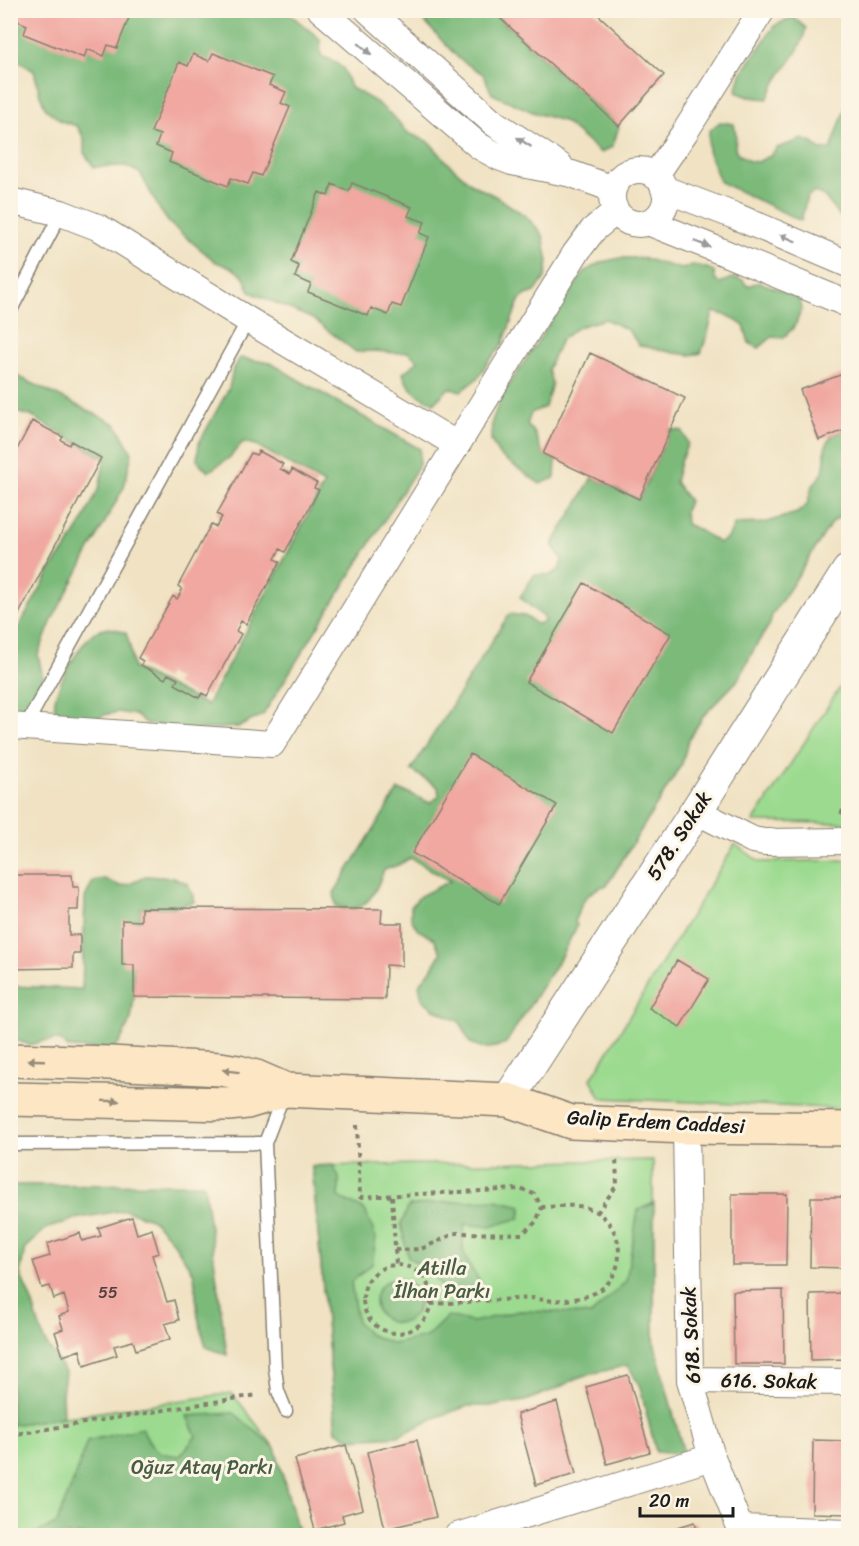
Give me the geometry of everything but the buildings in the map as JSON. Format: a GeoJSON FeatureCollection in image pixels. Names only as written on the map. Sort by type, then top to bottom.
{"type":"FeatureCollection","features":[{"type":"Feature","properties":{"kind":"main road"},"geometry":{"type":"LineString","coordinates":[[10,1060],[220,1069],[256,1077],[286,1090]]}},
{"type":"Feature","properties":{"kind":"main road","name":"Galip Erdem Caddesi"},"geometry":{"type":"LineString","coordinates":[[286,1090],[508,1100],[571,1122],[686,1127],[849,1128]]}},
{"type":"Feature","properties":{"kind":"main road"},"geometry":{"type":"LineString","coordinates":[[10,1099],[228,1104],[247,1102],[286,1090]]}},
{"type":"Feature","properties":{"kind":"street"},"geometry":{"type":"LineString","coordinates":[[321,10],[479,147],[512,162],[572,174]]}},
{"type":"Feature","properties":{"kind":"street"},"geometry":{"type":"LineString","coordinates":[[368,10],[494,123],[615,200]]}},
{"type":"Feature","properties":{"kind":"street"},"geometry":{"type":"LineString","coordinates":[[762,10],[685,132],[660,182],[665,197],[661,213],[655,219],[639,224],[621,218],[615,200],[617,181],[623,175],[639,170],[648,172],[660,182],[735,216],[849,264]]}},
{"type":"Feature","properties":{"kind":"street"},"geometry":{"type":"LineString","coordinates":[[18,727],[272,744],[575,254],[615,200]]}},
{"type":"Feature","properties":{"kind":"street"},"geometry":{"type":"LineString","coordinates":[[10,201],[62,213],[100,228],[248,320],[456,444]]}},
{"type":"Feature","properties":{"kind":"street"},"geometry":{"type":"LineString","coordinates":[[648,222],[849,304]]}},
{"type":"Feature","properties":{"kind":"street","name":"578. Sokak"},"geometry":{"type":"LineString","coordinates":[[508,1100],[849,571]]}},
{"type":"Feature","properties":{"kind":"street"},"geometry":{"type":"LineString","coordinates":[[696,811],[753,840],[764,842],[849,841]]}},
{"type":"Feature","properties":{"kind":"street","name":"618. Sokak"},"geometry":{"type":"LineString","coordinates":[[686,1127],[690,1380],[712,1457],[742,1532]]}},
{"type":"Feature","properties":{"kind":"street","name":"616. Sokak"},"geometry":{"type":"LineString","coordinates":[[690,1380],[849,1382]]}},
{"type":"Feature","properties":{"kind":"street"},"geometry":{"type":"LineString","coordinates":[[457,1536],[712,1457]]}},
{"type":"Feature","properties":{"kind":"street"},"geometry":{"type":"LineString","coordinates":[[742,1532],[849,1532]]}},
{"type":"Feature","properties":{"kind":"lane"},"geometry":{"type":"LineString","coordinates":[[10,312],[62,213]]}},
{"type":"Feature","properties":{"kind":"lane"},"geometry":{"type":"LineString","coordinates":[[18,727],[248,320]]}},
{"type":"Feature","properties":{"kind":"lane"},"geometry":{"type":"LineString","coordinates":[[286,1090],[265,1143],[275,1368],[278,1391],[286,1411]]}},
{"type":"Feature","properties":{"kind":"lane"},"geometry":{"type":"LineString","coordinates":[[10,1144],[265,1143]]}},
{"type":"Feature","properties":{"kind":"path"},"geometry":{"type":"LineString","coordinates":[[356,1093],[360,1197],[520,1189],[534,1194],[542,1207]]}},
{"type":"Feature","properties":{"kind":"path"},"geometry":{"type":"LineString","coordinates":[[597,1213],[617,1185],[615,1124]]}},
{"type":"Feature","properties":{"kind":"path"},"geometry":{"type":"LineString","coordinates":[[392,1196],[396,1265]]}},
{"type":"Feature","properties":{"kind":"path"},"geometry":{"type":"LineString","coordinates":[[431,1304],[533,1298],[545,1301],[591,1295],[603,1288],[612,1277],[618,1264],[620,1250],[609,1222],[583,1207],[542,1207]]}},
{"type":"Feature","properties":{"kind":"path"},"geometry":{"type":"LineString","coordinates":[[395,1250],[421,1249],[456,1233],[522,1234],[536,1222],[542,1207]]}},
{"type":"Feature","properties":{"kind":"path"},"geometry":{"type":"LineString","coordinates":[[396,1265],[410,1267],[423,1276],[430,1289],[431,1304],[425,1319],[414,1330],[398,1334],[383,1331],[370,1322],[363,1308],[363,1292],[370,1278],[381,1269],[396,1265]]}},
{"type":"Feature","properties":{"kind":"path"},"geometry":{"type":"LineString","coordinates":[[10,1435],[278,1391]]}},
{"type":"Feature","properties":{"kind":"green space"},"geometry":{"type":"Polygon","coordinates":[[[11,11],[286,11],[320,39],[321,56],[343,68],[350,87],[376,102],[408,133],[429,142],[473,185],[526,216],[543,235],[548,262],[545,278],[535,292],[519,301],[502,346],[478,378],[461,391],[449,388],[434,403],[414,392],[407,384],[403,373],[418,361],[408,352],[356,352],[313,319],[250,292],[244,277],[232,268],[216,262],[169,223],[140,173],[126,166],[94,167],[84,153],[84,138],[77,126],[61,121],[46,109],[34,71],[20,62],[11,65],[11,11]]]}},
{"type":"Feature","properties":{"kind":"green space"},"geometry":{"type":"Polygon","coordinates":[[[423,11],[491,11],[619,126],[613,146],[601,153],[563,121],[535,113],[492,94],[483,74],[459,59],[420,17],[423,11]]]}},
{"type":"Feature","properties":{"kind":"green space"},"geometry":{"type":"Polygon","coordinates":[[[793,17],[806,28],[804,36],[767,99],[749,97],[736,92],[741,74],[774,26],[793,17]]]}},
{"type":"Feature","properties":{"kind":"green space"},"geometry":{"type":"Polygon","coordinates":[[[848,105],[848,227],[824,196],[815,192],[807,197],[801,221],[720,182],[708,151],[709,131],[720,122],[734,124],[735,148],[738,154],[749,161],[758,162],[771,155],[777,148],[802,139],[813,143],[820,150],[831,149],[848,105]]]}},
{"type":"Feature","properties":{"kind":"green space"},"geometry":{"type":"Polygon","coordinates":[[[621,258],[642,258],[682,269],[692,265],[704,267],[714,271],[715,280],[720,283],[732,278],[743,280],[747,286],[759,282],[797,296],[802,308],[795,326],[783,338],[772,337],[759,348],[749,343],[744,326],[729,316],[713,312],[701,353],[690,355],[639,345],[628,330],[605,319],[578,327],[561,340],[548,369],[552,384],[545,407],[531,413],[527,425],[534,432],[543,454],[556,460],[555,478],[540,484],[499,455],[491,440],[492,421],[502,395],[584,272],[601,262],[621,258]]]}},
{"type":"Feature","properties":{"kind":"green space"},"geometry":{"type":"Polygon","coordinates":[[[240,358],[271,363],[420,449],[419,465],[263,715],[239,727],[194,730],[147,724],[135,715],[118,712],[82,724],[62,720],[56,710],[55,700],[62,679],[89,637],[107,628],[126,633],[133,668],[207,705],[324,484],[256,445],[243,442],[229,458],[208,472],[197,460],[199,443],[229,388],[233,369],[240,358]]]}},
{"type":"Feature","properties":{"kind":"green space"},"geometry":{"type":"Polygon","coordinates":[[[11,373],[116,424],[132,453],[124,487],[52,620],[38,655],[43,678],[35,699],[20,710],[11,712],[11,641],[53,566],[83,521],[99,488],[105,459],[31,416],[16,412],[11,421],[11,373]]]}},
{"type":"Feature","properties":{"kind":"green space"},"geometry":{"type":"Polygon","coordinates":[[[671,429],[682,431],[688,443],[675,482],[689,501],[685,511],[686,524],[719,543],[728,538],[735,524],[763,523],[797,513],[807,505],[812,487],[823,472],[825,448],[831,436],[848,429],[848,500],[841,516],[831,523],[772,615],[770,624],[737,681],[704,715],[688,741],[682,764],[607,885],[594,890],[583,903],[575,920],[577,926],[560,958],[506,1043],[491,1048],[479,1047],[469,1042],[458,1021],[434,1009],[422,999],[419,985],[441,953],[434,939],[418,930],[411,919],[411,906],[420,896],[450,881],[411,858],[384,870],[373,894],[362,906],[346,909],[336,906],[334,893],[398,790],[430,803],[439,796],[438,787],[411,770],[509,614],[525,616],[537,624],[544,622],[543,616],[520,597],[534,575],[551,575],[559,570],[562,559],[552,545],[592,477],[639,499],[671,429]]]}},
{"type":"Feature","properties":{"kind":"green space"},"geometry":{"type":"Polygon","coordinates":[[[848,675],[848,823],[753,822],[848,675]]]}},
{"type":"Feature","properties":{"kind":"green space"},"geometry":{"type":"Polygon","coordinates":[[[735,844],[760,862],[848,860],[848,1109],[601,1098],[591,1079],[735,844]]]}},
{"type":"Feature","properties":{"kind":"green space"},"geometry":{"type":"Polygon","coordinates":[[[146,876],[174,878],[187,883],[194,902],[171,908],[141,908],[141,921],[122,921],[134,965],[134,997],[131,1019],[119,1044],[110,1050],[68,1048],[60,1040],[43,1041],[30,1045],[11,1039],[11,986],[82,989],[85,898],[93,881],[105,879],[120,886],[146,876]]]}},
{"type":"Feature","properties":{"kind":"green space","name":"Atilla İlhan Parkı"},"geometry":{"type":"Polygon","coordinates":[[[653,1160],[654,1342],[336,1431],[312,1166],[653,1160]]]}},
{"type":"Feature","properties":{"kind":"green space"},"geometry":{"type":"Polygon","coordinates":[[[333,1165],[339,1178],[339,1197],[365,1210],[376,1238],[372,1264],[351,1282],[357,1321],[368,1334],[393,1344],[426,1337],[448,1316],[473,1322],[519,1311],[591,1315],[626,1281],[638,1210],[654,1203],[654,1342],[684,1454],[656,1452],[640,1387],[628,1365],[579,1377],[525,1401],[494,1406],[468,1406],[437,1417],[398,1436],[350,1439],[336,1431],[312,1166],[333,1165]]]}},
{"type":"Feature","properties":{"kind":"green space"},"geometry":{"type":"Polygon","coordinates":[[[204,1184],[227,1355],[206,1347],[198,1317],[194,1274],[174,1243],[153,1220],[125,1210],[75,1219],[46,1229],[25,1248],[20,1273],[44,1340],[65,1372],[62,1394],[63,1417],[11,1425],[11,1185],[204,1184]]]}},
{"type":"Feature","properties":{"kind":"green space"},"geometry":{"type":"Polygon","coordinates":[[[496,1200],[522,1206],[520,1218],[490,1227],[465,1224],[463,1250],[481,1283],[460,1293],[441,1287],[433,1273],[408,1257],[401,1224],[409,1206],[496,1200]]]}},
{"type":"Feature","properties":{"kind":"green space"},"geometry":{"type":"Polygon","coordinates":[[[397,1279],[412,1286],[419,1301],[412,1316],[397,1323],[382,1316],[375,1301],[382,1286],[397,1279]]]}},
{"type":"Feature","properties":{"kind":"green space","name":"Oğuz Atay Parkı"},"geometry":{"type":"Polygon","coordinates":[[[232,1393],[275,1448],[299,1535],[11,1535],[10,1425],[232,1393]]]}},
{"type":"Feature","properties":{"kind":"green space","name":"Oğuz Atay Parkı"},"geometry":{"type":"Polygon","coordinates":[[[234,1413],[275,1448],[299,1535],[32,1535],[56,1524],[87,1441],[142,1428],[155,1450],[180,1456],[196,1436],[187,1416],[234,1413]]]}}]}
